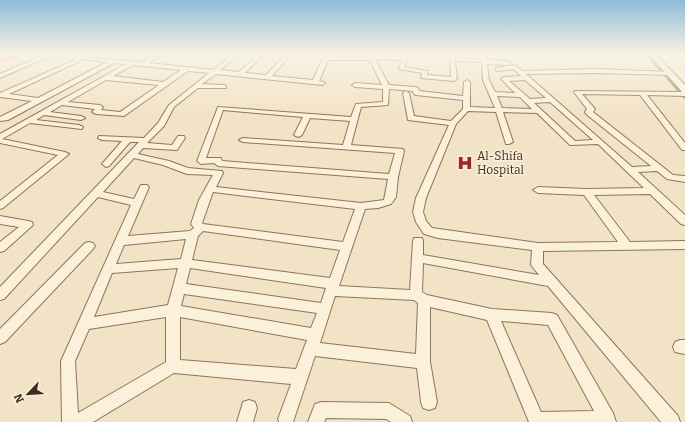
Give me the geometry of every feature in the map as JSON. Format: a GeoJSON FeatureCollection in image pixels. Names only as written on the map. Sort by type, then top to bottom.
{"type":"FeatureCollection","features":[{"type":"Feature","properties":{"kind":"street"},"geometry":{"type":"LineString","coordinates":[[1,95],[48,74]]}},
{"type":"Feature","properties":{"kind":"street"},"geometry":{"type":"LineString","coordinates":[[0,119],[5,118],[88,74]]}},
{"type":"Feature","properties":{"kind":"street"},"geometry":{"type":"LineString","coordinates":[[0,137],[114,74]]}},
{"type":"Feature","properties":{"kind":"street"},"geometry":{"type":"LineString","coordinates":[[1,95],[99,107],[96,112],[120,115],[179,74]]}},
{"type":"Feature","properties":{"kind":"street"},"geometry":{"type":"LineString","coordinates":[[0,295],[161,124],[171,106],[213,74]]}},
{"type":"Feature","properties":{"kind":"street"},"geometry":{"type":"LineString","coordinates":[[248,74],[319,82],[321,74]]}},
{"type":"Feature","properties":{"kind":"street"},"geometry":{"type":"LineString","coordinates":[[346,147],[358,105],[386,104],[386,86],[380,74]]}},
{"type":"Feature","properties":{"kind":"street"},"geometry":{"type":"LineString","coordinates":[[424,74],[423,77],[454,79],[454,74]]}},
{"type":"Feature","properties":{"kind":"street"},"geometry":{"type":"LineString","coordinates":[[491,74],[497,83],[521,95],[574,143],[600,142]]}},
{"type":"Feature","properties":{"kind":"street"},"geometry":{"type":"LineString","coordinates":[[522,74],[600,142],[685,221]]}},
{"type":"Feature","properties":{"kind":"street"},"geometry":{"type":"LineString","coordinates":[[509,142],[493,94],[497,83],[504,79],[524,76],[561,74]]}},
{"type":"Feature","properties":{"kind":"street"},"geometry":{"type":"LineString","coordinates":[[671,74],[685,90]]}},
{"type":"Feature","properties":{"kind":"street"},"geometry":{"type":"LineString","coordinates":[[84,76],[164,84]]}},
{"type":"Feature","properties":{"kind":"street"},"geometry":{"type":"LineString","coordinates":[[467,82],[466,109],[453,123],[421,198],[418,212],[421,222],[428,231],[438,234],[538,247],[685,245]]}},
{"type":"Feature","properties":{"kind":"street"},"geometry":{"type":"LineString","coordinates":[[355,85],[416,89],[416,93],[466,98]]}},
{"type":"Feature","properties":{"kind":"street"},"geometry":{"type":"LineString","coordinates":[[197,86],[224,87]]}},
{"type":"Feature","properties":{"kind":"street"},"geometry":{"type":"LineString","coordinates":[[685,94],[578,92],[591,109],[589,112],[670,177],[685,179]]}},
{"type":"Feature","properties":{"kind":"street"},"geometry":{"type":"LineString","coordinates":[[406,93],[411,118],[453,123]]}},
{"type":"Feature","properties":{"kind":"street"},"geometry":{"type":"LineString","coordinates":[[642,93],[685,148]]}},
{"type":"Feature","properties":{"kind":"street"},"geometry":{"type":"LineString","coordinates":[[493,94],[521,95]]}},
{"type":"Feature","properties":{"kind":"street"},"geometry":{"type":"LineString","coordinates":[[528,101],[552,100]]}},
{"type":"Feature","properties":{"kind":"street"},"geometry":{"type":"LineString","coordinates":[[354,119],[220,108],[201,161],[218,160],[218,164],[393,177]]}},
{"type":"Feature","properties":{"kind":"street"},"geometry":{"type":"LineString","coordinates":[[466,109],[539,111]]}},
{"type":"Feature","properties":{"kind":"street"},"geometry":{"type":"LineString","coordinates":[[43,113],[81,118]]}},
{"type":"Feature","properties":{"kind":"street"},"geometry":{"type":"LineString","coordinates":[[298,135],[307,115]]}},
{"type":"Feature","properties":{"kind":"street"},"geometry":{"type":"LineString","coordinates":[[28,121],[79,127]]}},
{"type":"Feature","properties":{"kind":"street"},"geometry":{"type":"LineString","coordinates":[[102,138],[143,142],[174,148],[181,138]]}},
{"type":"Feature","properties":{"kind":"street"},"geometry":{"type":"LineString","coordinates":[[106,164],[127,140]]}},
{"type":"Feature","properties":{"kind":"street"},"geometry":{"type":"LineString","coordinates":[[210,189],[361,206],[378,205],[388,202],[391,197],[393,177],[400,151],[243,140]]}},
{"type":"Feature","properties":{"kind":"street"},"geometry":{"type":"LineString","coordinates":[[0,141],[65,154],[0,206]]}},
{"type":"Feature","properties":{"kind":"street"},"geometry":{"type":"LineString","coordinates":[[131,155],[166,162],[187,171],[219,173],[204,200],[196,224],[201,227],[347,247]]}},
{"type":"Feature","properties":{"kind":"street"},"geometry":{"type":"LineString","coordinates":[[630,170],[658,168]]}},
{"type":"Feature","properties":{"kind":"street"},"geometry":{"type":"LineString","coordinates":[[70,422],[68,361],[144,186]]}},
{"type":"Feature","properties":{"kind":"street"},"geometry":{"type":"LineString","coordinates":[[538,190],[587,192],[651,191]]}},
{"type":"Feature","properties":{"kind":"street"},"geometry":{"type":"LineString","coordinates":[[587,192],[627,246]]}},
{"type":"Feature","properties":{"kind":"street"},"geometry":{"type":"LineString","coordinates":[[95,193],[137,203]]}},
{"type":"Feature","properties":{"kind":"street"},"geometry":{"type":"LineString","coordinates":[[286,419],[361,206]]}},
{"type":"Feature","properties":{"kind":"street"},"geometry":{"type":"LineString","coordinates":[[0,220],[28,225],[0,248]]}},
{"type":"Feature","properties":{"kind":"street"},"geometry":{"type":"LineString","coordinates":[[173,366],[173,310],[193,235],[201,227]]}},
{"type":"Feature","properties":{"kind":"street"},"geometry":{"type":"LineString","coordinates":[[120,241],[193,235]]}},
{"type":"Feature","properties":{"kind":"street"},"geometry":{"type":"LineString","coordinates":[[418,241],[417,258],[422,362],[429,402]]}},
{"type":"Feature","properties":{"kind":"street"},"geometry":{"type":"LineString","coordinates":[[0,338],[89,246]]}},
{"type":"Feature","properties":{"kind":"street"},"geometry":{"type":"LineString","coordinates":[[538,247],[537,265],[672,422]]}},
{"type":"Feature","properties":{"kind":"street"},"geometry":{"type":"LineString","coordinates":[[417,258],[552,282]]}},
{"type":"Feature","properties":{"kind":"street"},"geometry":{"type":"LineString","coordinates":[[108,269],[185,263],[332,288],[420,297],[492,315],[552,319],[608,420],[536,420],[492,315]]}},
{"type":"Feature","properties":{"kind":"street"},"geometry":{"type":"LineString","coordinates":[[179,288],[325,309]]}},
{"type":"Feature","properties":{"kind":"street"},"geometry":{"type":"LineString","coordinates":[[84,324],[173,310],[316,335]]}},
{"type":"Feature","properties":{"kind":"street"},"geometry":{"type":"LineString","coordinates":[[311,349],[422,362]]}},
{"type":"Feature","properties":{"kind":"street"},"geometry":{"type":"LineString","coordinates":[[78,422],[173,366],[301,377]]}},
{"type":"Feature","properties":{"kind":"street"},"geometry":{"type":"LineString","coordinates":[[316,422],[321,410],[389,411],[404,422]]}},
{"type":"Feature","properties":{"kind":"waterway"},"geometry":{"type":"LineString","coordinates":[[663,74],[685,98]]}},
{"type":"Feature","properties":{"kind":"place","name":"Al-Shifa Hospital"},"geometry":{"type":"Point","coordinates":[465,163]}}]}
